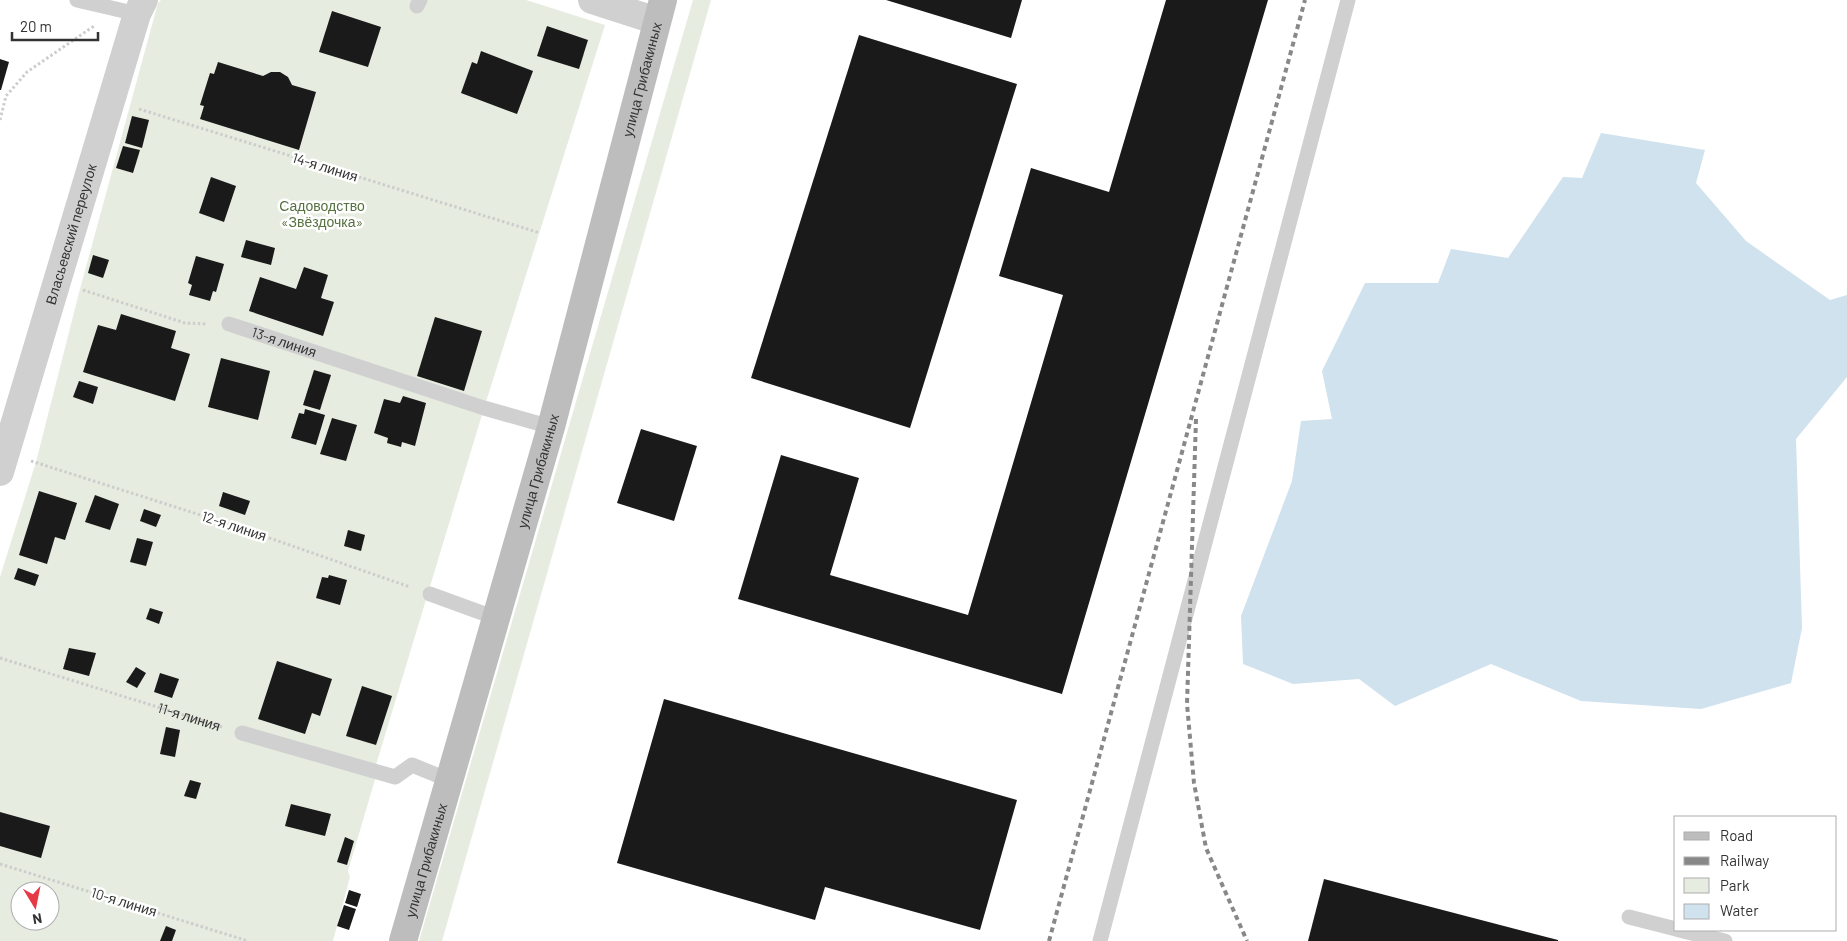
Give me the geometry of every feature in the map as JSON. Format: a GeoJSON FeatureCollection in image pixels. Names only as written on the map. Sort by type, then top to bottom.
{"type":"FeatureCollection","features":[{"type":"Feature","properties":{"kind":"street"},"geometry":{"type":"LineString","coordinates":[[592,0],[660,10]]}},
{"type":"Feature","properties":{"kind":"street","name":"Власьевский переулок"},"geometry":{"type":"LineString","coordinates":[[0,472],[110,100],[140,7]]}},
{"type":"Feature","properties":{"kind":"street","name":"улица Грибакиных"},"geometry":{"type":"LineString","coordinates":[[403,941],[551,427],[660,10]]}},
{"type":"Feature","properties":{"kind":"lane"},"geometry":{"type":"LineString","coordinates":[[76,0],[140,7]]}},
{"type":"Feature","properties":{"kind":"lane"},"geometry":{"type":"LineString","coordinates":[[1100,941],[1348,0]]}},
{"type":"Feature","properties":{"kind":"lane","name":"13-я линия"},"geometry":{"type":"LineString","coordinates":[[229,324],[484,408],[551,427]]}},
{"type":"Feature","properties":{"kind":"lane"},"geometry":{"type":"LineString","coordinates":[[430,594],[496,618]]}},
{"type":"Feature","properties":{"kind":"lane"},"geometry":{"type":"LineString","coordinates":[[242,733],[395,778],[412,765],[449,780]]}},
{"type":"Feature","properties":{"kind":"lane"},"geometry":{"type":"LineString","coordinates":[[1629,917],[1674,928]]}},
{"type":"Feature","properties":{"kind":"lane"},"geometry":{"type":"LineString","coordinates":[[1686,931],[1725,941]]}},
{"type":"Feature","properties":{"kind":"path"},"geometry":{"type":"LineString","coordinates":[[0,120],[6,96],[27,72],[96,25]]}},
{"type":"Feature","properties":{"kind":"path","name":"14-я линия"},"geometry":{"type":"LineString","coordinates":[[110,100],[540,233]]}},
{"type":"Feature","properties":{"kind":"path"},"geometry":{"type":"LineString","coordinates":[[80,289],[185,323],[229,324]]}},
{"type":"Feature","properties":{"kind":"path","name":"12-я линия"},"geometry":{"type":"LineString","coordinates":[[36,462],[235,526],[430,594]]}},
{"type":"Feature","properties":{"kind":"path","name":"11-я линия"},"geometry":{"type":"LineString","coordinates":[[0,658],[242,733]]}},
{"type":"Feature","properties":{"kind":"path","name":"10-я линия"},"geometry":{"type":"LineString","coordinates":[[0,864],[248,941]]}},
{"type":"Feature","properties":{"kind":"green space","name":"Садоводство «Звёздочка»"},"geometry":{"type":"Polygon","coordinates":[[[161,0],[526,0],[605,25],[484,408],[376,765],[379,766],[348,871],[350,877],[333,941],[0,941],[0,577],[36,462],[80,289],[158,3],[161,0]]]}},
{"type":"Feature","properties":{"kind":"green space"},"geometry":{"type":"Polygon","coordinates":[[[693,0],[711,0],[442,941],[419,941],[693,0]]]}},
{"type":"Feature","properties":{"kind":"water"},"geometry":{"type":"Polygon","coordinates":[[[1601,133],[1705,150],[1696,183],[1746,241],[1830,300],[1847,295],[1847,377],[1796,439],[1802,628],[1791,683],[1701,709],[1581,701],[1491,664],[1395,706],[1359,679],[1293,684],[1243,664],[1241,616],[1292,481],[1301,421],[1332,419],[1322,371],[1365,283],[1438,283],[1451,249],[1508,258],[1563,177],[1582,178],[1601,133]]]}},
{"type":"Feature","properties":{"kind":"building"},"geometry":{"type":"Polygon","coordinates":[[[886,0],[1022,0],[1011,38],[886,0]]]}},
{"type":"Feature","properties":{"kind":"building"},"geometry":{"type":"Polygon","coordinates":[[[1166,0],[1268,0],[1062,694],[738,599],[781,455],[859,478],[830,575],[968,615],[1063,295],[999,276],[1031,168],[1109,192],[1166,0]]]}},
{"type":"Feature","properties":{"kind":"building"},"geometry":{"type":"Polygon","coordinates":[[[332,11],[381,27],[368,67],[319,52],[332,11]]]}},
{"type":"Feature","properties":{"kind":"building"},"geometry":{"type":"Polygon","coordinates":[[[547,26],[588,40],[579,69],[537,56],[547,26]]]}},
{"type":"Feature","properties":{"kind":"building"},"geometry":{"type":"Polygon","coordinates":[[[859,35],[1017,84],[910,428],[751,378],[859,35]]]}},
{"type":"Feature","properties":{"kind":"building"},"geometry":{"type":"Polygon","coordinates":[[[481,51],[533,71],[517,114],[461,93],[472,62],[477,64],[481,51]]]}},
{"type":"Feature","properties":{"kind":"building"},"geometry":{"type":"Polygon","coordinates":[[[0,59],[9,62],[1,90],[0,90],[0,59]]]}},
{"type":"Feature","properties":{"kind":"building"},"geometry":{"type":"Polygon","coordinates":[[[218,62],[263,76],[271,72],[280,72],[288,77],[292,85],[316,92],[299,150],[200,119],[204,106],[200,105],[210,73],[214,74],[218,62]]]}},
{"type":"Feature","properties":{"kind":"building"},"geometry":{"type":"Polygon","coordinates":[[[132,116],[149,120],[142,148],[125,143],[132,116]]]}},
{"type":"Feature","properties":{"kind":"building"},"geometry":{"type":"Polygon","coordinates":[[[123,146],[140,150],[133,173],[116,168],[123,146]]]}},
{"type":"Feature","properties":{"kind":"building"},"geometry":{"type":"Polygon","coordinates":[[[211,177],[236,186],[224,222],[199,213],[211,177]]]}},
{"type":"Feature","properties":{"kind":"building"},"geometry":{"type":"Polygon","coordinates":[[[246,240],[275,248],[271,265],[241,257],[246,240]]]}},
{"type":"Feature","properties":{"kind":"building"},"geometry":{"type":"Polygon","coordinates":[[[93,255],[109,260],[103,278],[88,273],[93,255]]]}},
{"type":"Feature","properties":{"kind":"building"},"geometry":{"type":"Polygon","coordinates":[[[196,256],[224,264],[216,292],[213,291],[210,301],[189,295],[192,285],[188,283],[196,256]]]}},
{"type":"Feature","properties":{"kind":"building"},"geometry":{"type":"Polygon","coordinates":[[[304,267],[328,275],[321,298],[334,302],[323,336],[249,311],[260,277],[296,289],[304,267]]]}},
{"type":"Feature","properties":{"kind":"building"},"geometry":{"type":"Polygon","coordinates":[[[121,314],[176,331],[171,348],[190,354],[175,401],[83,372],[98,325],[116,330],[121,314]]]}},
{"type":"Feature","properties":{"kind":"building"},"geometry":{"type":"Polygon","coordinates":[[[435,317],[482,331],[464,391],[417,376],[435,317]]]}},
{"type":"Feature","properties":{"kind":"building"},"geometry":{"type":"Polygon","coordinates":[[[221,358],[270,371],[258,420],[208,407],[221,358]]]}},
{"type":"Feature","properties":{"kind":"building"},"geometry":{"type":"Polygon","coordinates":[[[314,370],[331,375],[320,410],[303,405],[314,370]]]}},
{"type":"Feature","properties":{"kind":"building"},"geometry":{"type":"Polygon","coordinates":[[[79,381],[98,387],[93,404],[73,397],[79,381]]]}},
{"type":"Feature","properties":{"kind":"building"},"geometry":{"type":"Polygon","coordinates":[[[403,396],[426,403],[415,446],[402,442],[401,447],[387,443],[388,438],[374,433],[384,399],[400,403],[403,396]]]}},
{"type":"Feature","properties":{"kind":"building"},"geometry":{"type":"Polygon","coordinates":[[[305,409],[325,415],[316,445],[291,438],[299,413],[304,414],[305,409]]]}},
{"type":"Feature","properties":{"kind":"building"},"geometry":{"type":"Polygon","coordinates":[[[332,418],[357,425],[346,461],[320,454],[332,418]]]}},
{"type":"Feature","properties":{"kind":"building"},"geometry":{"type":"Polygon","coordinates":[[[641,429],[697,446],[674,521],[617,503],[641,429]]]}},
{"type":"Feature","properties":{"kind":"building"},"geometry":{"type":"Polygon","coordinates":[[[39,491],[77,503],[65,540],[55,537],[47,564],[19,555],[39,491]]]}},
{"type":"Feature","properties":{"kind":"building"},"geometry":{"type":"Polygon","coordinates":[[[223,492],[250,501],[245,515],[219,506],[223,492]]]}},
{"type":"Feature","properties":{"kind":"building"},"geometry":{"type":"Polygon","coordinates":[[[95,495],[119,504],[110,530],[85,522],[95,495]]]}},
{"type":"Feature","properties":{"kind":"building"},"geometry":{"type":"Polygon","coordinates":[[[144,509],[161,515],[156,527],[140,521],[144,509]]]}},
{"type":"Feature","properties":{"kind":"building"},"geometry":{"type":"Polygon","coordinates":[[[348,530],[365,535],[361,551],[344,546],[348,530]]]}},
{"type":"Feature","properties":{"kind":"building"},"geometry":{"type":"Polygon","coordinates":[[[137,538],[153,542],[146,566],[130,562],[137,538]]]}},
{"type":"Feature","properties":{"kind":"building"},"geometry":{"type":"Polygon","coordinates":[[[18,568],[39,575],[35,586],[14,579],[18,568]]]}},
{"type":"Feature","properties":{"kind":"building"},"geometry":{"type":"Polygon","coordinates":[[[329,575],[347,580],[340,605],[316,598],[322,577],[328,578],[329,575]]]}},
{"type":"Feature","properties":{"kind":"building"},"geometry":{"type":"Polygon","coordinates":[[[150,608],[163,612],[159,624],[146,619],[150,608]]]}},
{"type":"Feature","properties":{"kind":"building"},"geometry":{"type":"Polygon","coordinates":[[[69,648],[96,653],[89,676],[63,669],[69,648]]]}},
{"type":"Feature","properties":{"kind":"building"},"geometry":{"type":"Polygon","coordinates":[[[277,661],[332,679],[320,716],[312,713],[305,734],[258,719],[277,661]]]}},
{"type":"Feature","properties":{"kind":"building"},"geometry":{"type":"Polygon","coordinates":[[[136,667],[146,673],[137,688],[126,682],[136,667]]]}},
{"type":"Feature","properties":{"kind":"building"},"geometry":{"type":"Polygon","coordinates":[[[160,673],[179,679],[172,698],[154,692],[160,673]]]}},
{"type":"Feature","properties":{"kind":"building"},"geometry":{"type":"Polygon","coordinates":[[[362,686],[392,696],[376,745],[346,736],[362,686]]]}},
{"type":"Feature","properties":{"kind":"building"},"geometry":{"type":"Polygon","coordinates":[[[664,699],[1017,800],[980,930],[825,887],[815,920],[617,863],[664,699]]]}},
{"type":"Feature","properties":{"kind":"building"},"geometry":{"type":"Polygon","coordinates":[[[166,727],[180,730],[175,757],[160,754],[166,727]]]}},
{"type":"Feature","properties":{"kind":"building"},"geometry":{"type":"Polygon","coordinates":[[[190,780],[201,783],[196,799],[184,796],[190,780]]]}},
{"type":"Feature","properties":{"kind":"building"},"geometry":{"type":"Polygon","coordinates":[[[291,804],[331,814],[325,836],[285,826],[291,804]]]}},
{"type":"Feature","properties":{"kind":"building"},"geometry":{"type":"Polygon","coordinates":[[[0,812],[50,826],[41,858],[0,846],[0,812]]]}},
{"type":"Feature","properties":{"kind":"building"},"geometry":{"type":"Polygon","coordinates":[[[345,837],[354,841],[347,865],[337,862],[345,837]]]}},
{"type":"Feature","properties":{"kind":"building"},"geometry":{"type":"Polygon","coordinates":[[[1324,879],[1558,940],[1558,941],[1308,941],[1324,879]]]}},
{"type":"Feature","properties":{"kind":"building"},"geometry":{"type":"Polygon","coordinates":[[[349,890],[361,894],[357,907],[345,903],[349,890]]]}},
{"type":"Feature","properties":{"kind":"building"},"geometry":{"type":"Polygon","coordinates":[[[344,905],[356,909],[349,930],[337,926],[344,905]]]}},
{"type":"Feature","properties":{"kind":"building"},"geometry":{"type":"Polygon","coordinates":[[[166,926],[176,930],[172,941],[160,941],[166,926]]]}},
{"type":"Feature","properties":{"kind":"railway"},"geometry":{"type":"LineString","coordinates":[[1049,941],[1305,0]]}},
{"type":"Feature","properties":{"kind":"railway"},"geometry":{"type":"LineString","coordinates":[[1196,419],[1187,704],[1194,783],[1206,848],[1247,941]]}}]}
